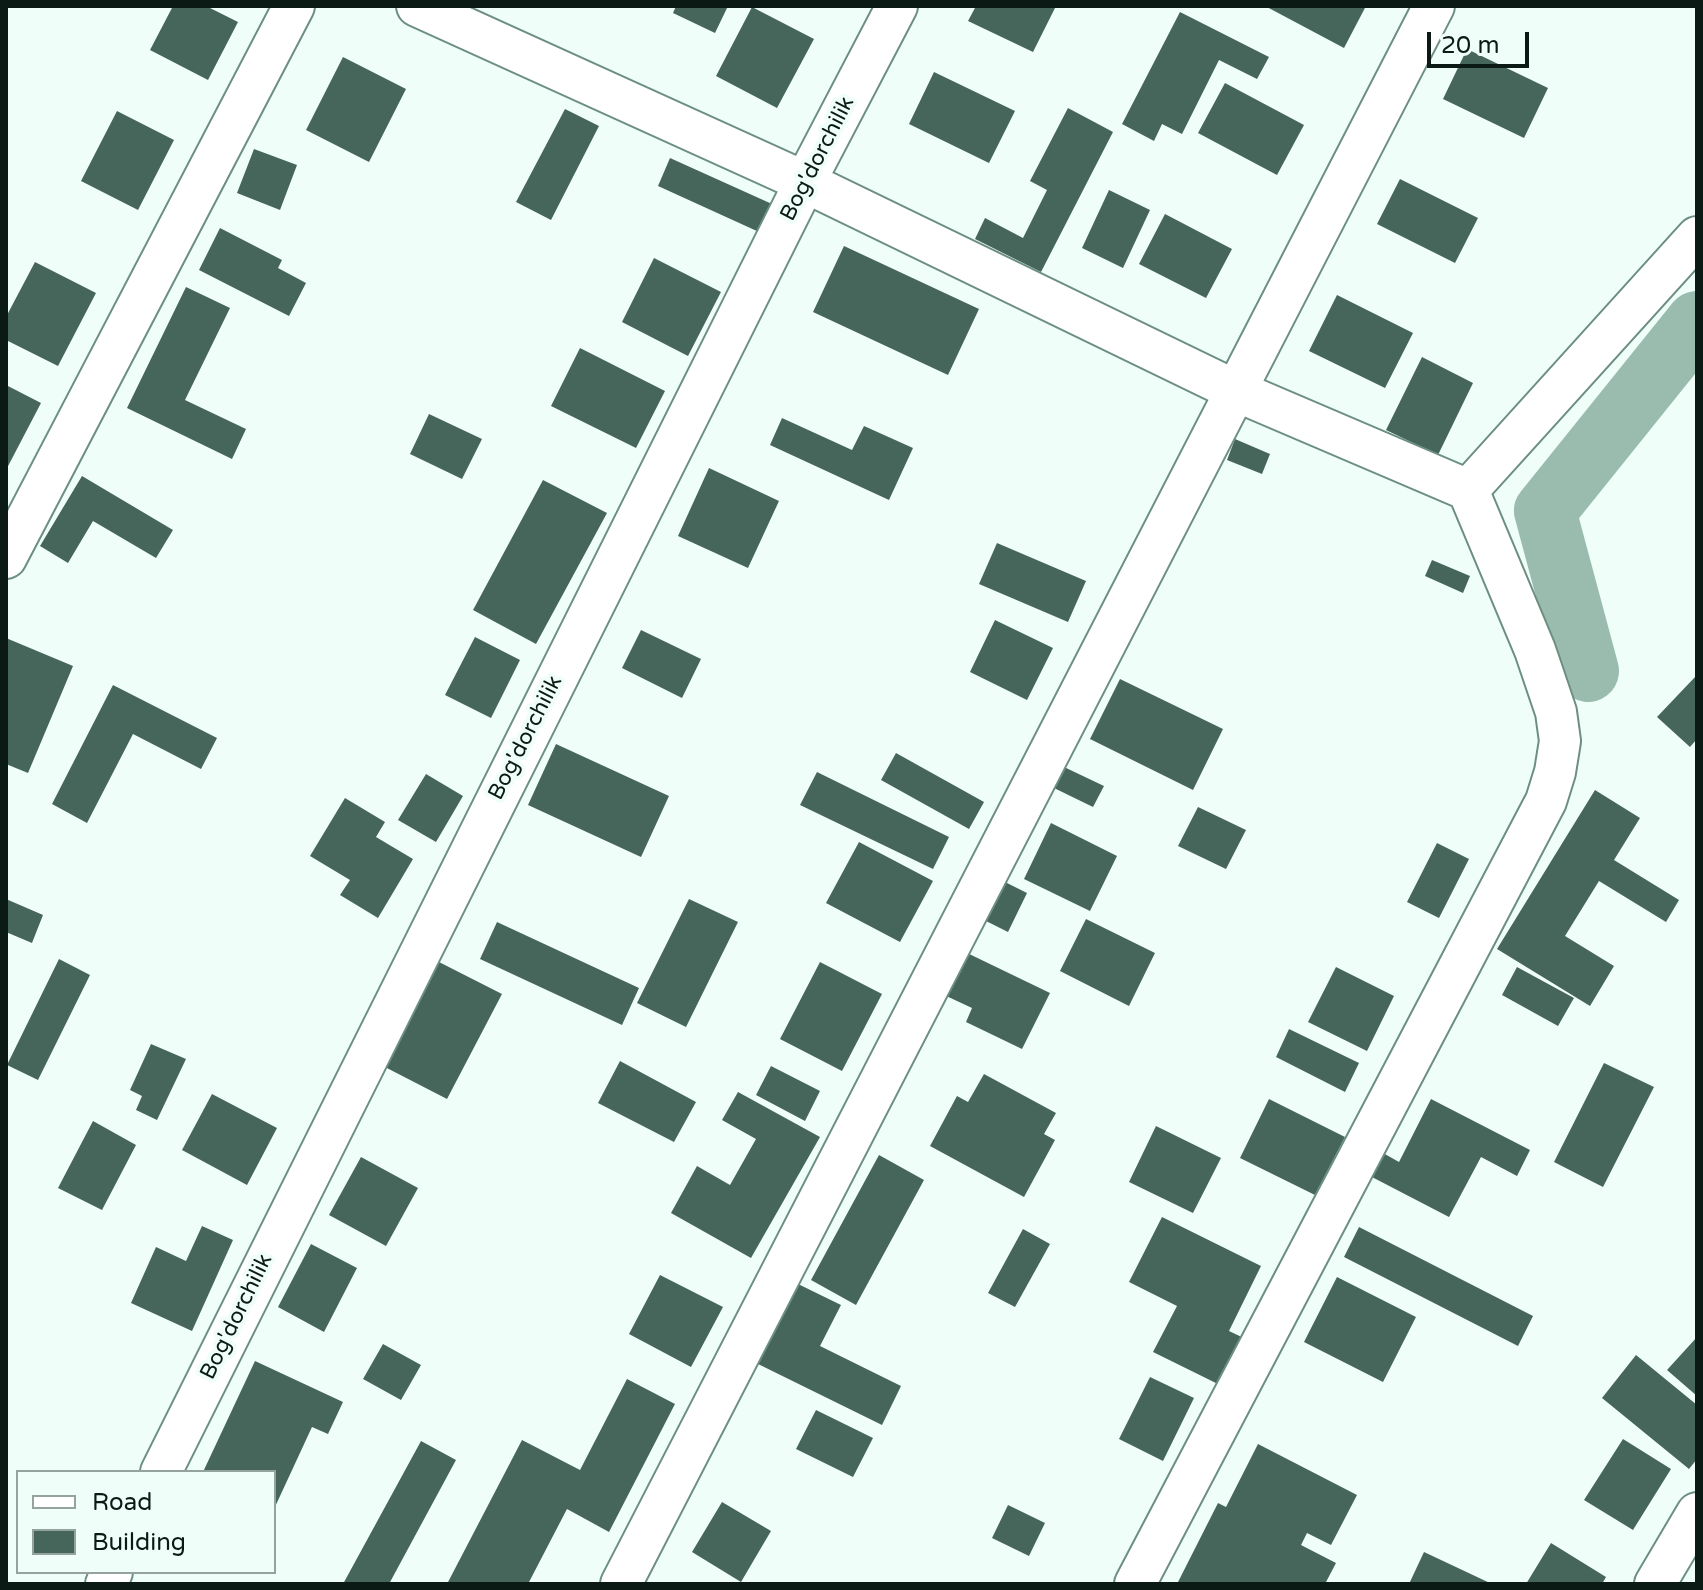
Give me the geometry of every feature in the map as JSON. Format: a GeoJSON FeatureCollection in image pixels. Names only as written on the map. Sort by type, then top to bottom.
{"type":"FeatureCollection","features":[{"type":"Feature","properties":{"kind":"street"},"geometry":{"type":"LineString","coordinates":[[6,558],[294,6]]}},
{"type":"Feature","properties":{"kind":"street"},"geometry":{"type":"LineString","coordinates":[[417,6],[805,182],[1234,390],[1468,490],[1535,650],[1556,712],[1560,741],[1555,772],[1546,801],[1135,1584]]}},
{"type":"Feature","properties":{"kind":"street","name":"Bog'dorchilik"},"geometry":{"type":"LineString","coordinates":[[162,1470],[805,182],[897,6]]}},
{"type":"Feature","properties":{"kind":"street"},"geometry":{"type":"LineString","coordinates":[[621,1584],[1434,6]]}},
{"type":"Feature","properties":{"kind":"street"},"geometry":{"type":"LineString","coordinates":[[1468,490],[1697,237]]}},
{"type":"Feature","properties":{"kind":"street"},"geometry":{"type":"LineString","coordinates":[[1655,1584],[1697,1513]]}},
{"type":"Feature","properties":{"kind":"building"},"geometry":{"type":"Polygon","coordinates":[[[173,6],[206,6],[238,22],[208,80],[150,50],[173,6]]]}},
{"type":"Feature","properties":{"kind":"building"},"geometry":{"type":"Polygon","coordinates":[[[676,6],[728,6],[715,33],[673,13],[676,6]]]}},
{"type":"Feature","properties":{"kind":"building"},"geometry":{"type":"Polygon","coordinates":[[[976,6],[1056,6],[1033,52],[968,21],[976,6]]]}},
{"type":"Feature","properties":{"kind":"building"},"geometry":{"type":"Polygon","coordinates":[[[1265,6],[1366,6],[1344,48],[1265,6]]]}},
{"type":"Feature","properties":{"kind":"building"},"geometry":{"type":"Polygon","coordinates":[[[752,7],[814,39],[777,108],[716,76],[752,7]]]}},
{"type":"Feature","properties":{"kind":"building"},"geometry":{"type":"Polygon","coordinates":[[[1180,12],[1269,57],[1257,79],[1219,60],[1182,134],[1162,124],[1154,141],[1122,124],[1180,12]]]}},
{"type":"Feature","properties":{"kind":"building"},"geometry":{"type":"Polygon","coordinates":[[[1467,49],[1548,88],[1524,138],[1443,99],[1467,49]]]}},
{"type":"Feature","properties":{"kind":"building"},"geometry":{"type":"Polygon","coordinates":[[[343,57],[406,89],[369,162],[306,130],[343,57]]]}},
{"type":"Feature","properties":{"kind":"building"},"geometry":{"type":"Polygon","coordinates":[[[934,72],[1015,111],[989,163],[909,124],[934,72]]]}},
{"type":"Feature","properties":{"kind":"building"},"geometry":{"type":"Polygon","coordinates":[[[1225,83],[1304,125],[1277,175],[1198,133],[1225,83]]]}},
{"type":"Feature","properties":{"kind":"building"},"geometry":{"type":"Polygon","coordinates":[[[1068,108],[1113,132],[1041,272],[975,239],[985,218],[1023,238],[1047,190],[1030,181],[1068,108]]]}},
{"type":"Feature","properties":{"kind":"building"},"geometry":{"type":"Polygon","coordinates":[[[565,109],[599,126],[551,220],[516,202],[565,109]]]}},
{"type":"Feature","properties":{"kind":"building"},"geometry":{"type":"Polygon","coordinates":[[[117,111],[174,140],[138,210],[81,181],[117,111]]]}},
{"type":"Feature","properties":{"kind":"building"},"geometry":{"type":"Polygon","coordinates":[[[254,149],[297,165],[280,210],[237,193],[254,149]]]}},
{"type":"Feature","properties":{"kind":"building"},"geometry":{"type":"Polygon","coordinates":[[[670,158],[772,204],[759,232],[658,186],[670,158]]]}},
{"type":"Feature","properties":{"kind":"building"},"geometry":{"type":"Polygon","coordinates":[[[1400,179],[1478,218],[1455,263],[1377,224],[1400,179]]]}},
{"type":"Feature","properties":{"kind":"building"},"geometry":{"type":"Polygon","coordinates":[[[1109,190],[1150,210],[1123,268],[1082,248],[1109,190]]]}},
{"type":"Feature","properties":{"kind":"building"},"geometry":{"type":"Polygon","coordinates":[[[1165,214],[1232,249],[1206,298],[1139,264],[1165,214]]]}},
{"type":"Feature","properties":{"kind":"building"},"geometry":{"type":"Polygon","coordinates":[[[220,228],[282,260],[278,268],[306,283],[289,316],[199,270],[220,228]]]}},
{"type":"Feature","properties":{"kind":"building"},"geometry":{"type":"Polygon","coordinates":[[[844,246],[979,309],[948,375],[813,312],[844,246]]]}},
{"type":"Feature","properties":{"kind":"building"},"geometry":{"type":"Polygon","coordinates":[[[654,258],[721,292],[688,356],[622,322],[654,258]]]}},
{"type":"Feature","properties":{"kind":"building"},"geometry":{"type":"Polygon","coordinates":[[[35,262],[96,293],[58,366],[6,340],[6,317],[35,262]]]}},
{"type":"Feature","properties":{"kind":"building"},"geometry":{"type":"Polygon","coordinates":[[[186,287],[230,308],[185,400],[246,429],[232,459],[127,408],[186,287]]]}},
{"type":"Feature","properties":{"kind":"building"},"geometry":{"type":"Polygon","coordinates":[[[1337,295],[1413,333],[1385,388],[1309,351],[1337,295]]]}},
{"type":"Feature","properties":{"kind":"building"},"geometry":{"type":"Polygon","coordinates":[[[580,348],[665,391],[636,448],[551,406],[580,348]]]}},
{"type":"Feature","properties":{"kind":"building"},"geometry":{"type":"Polygon","coordinates":[[[1422,357],[1473,383],[1438,455],[1386,430],[1422,357]]]}},
{"type":"Feature","properties":{"kind":"building"},"geometry":{"type":"Polygon","coordinates":[[[6,385],[41,403],[6,470],[6,385]]]}},
{"type":"Feature","properties":{"kind":"building"},"geometry":{"type":"Polygon","coordinates":[[[429,414],[482,439],[462,479],[410,454],[429,414]]]}},
{"type":"Feature","properties":{"kind":"building"},"geometry":{"type":"Polygon","coordinates":[[[782,418],[852,450],[864,426],[913,448],[889,500],[770,445],[782,418]]]}},
{"type":"Feature","properties":{"kind":"building"},"geometry":{"type":"Polygon","coordinates":[[[1235,439],[1270,454],[1262,474],[1227,460],[1235,439]]]}},
{"type":"Feature","properties":{"kind":"building"},"geometry":{"type":"Polygon","coordinates":[[[709,468],[779,501],[748,568],[678,536],[709,468]]]}},
{"type":"Feature","properties":{"kind":"building"},"geometry":{"type":"Polygon","coordinates":[[[82,476],[173,530],[156,558],[93,521],[68,563],[40,546],[82,476]]]}},
{"type":"Feature","properties":{"kind":"building"},"geometry":{"type":"Polygon","coordinates":[[[543,480],[607,513],[536,644],[473,610],[543,480]]]}},
{"type":"Feature","properties":{"kind":"building"},"geometry":{"type":"Polygon","coordinates":[[[997,543],[1086,581],[1068,622],[979,584],[997,543]]]}},
{"type":"Feature","properties":{"kind":"building"},"geometry":{"type":"Polygon","coordinates":[[[1432,560],[1470,576],[1463,593],[1425,576],[1432,560]]]}},
{"type":"Feature","properties":{"kind":"building"},"geometry":{"type":"Polygon","coordinates":[[[995,620],[1053,648],[1027,700],[970,672],[995,620]]]}},
{"type":"Feature","properties":{"kind":"building"},"geometry":{"type":"Polygon","coordinates":[[[641,630],[701,659],[682,698],[622,668],[641,630]]]}},
{"type":"Feature","properties":{"kind":"building"},"geometry":{"type":"Polygon","coordinates":[[[475,637],[520,660],[491,718],[445,695],[475,637]]]}},
{"type":"Feature","properties":{"kind":"building"},"geometry":{"type":"Polygon","coordinates":[[[6,638],[73,666],[28,773],[6,764],[6,638]]]}},
{"type":"Feature","properties":{"kind":"building"},"geometry":{"type":"Polygon","coordinates":[[[1695,677],[1697,739],[1690,747],[1657,717],[1695,677]]]}},
{"type":"Feature","properties":{"kind":"building"},"geometry":{"type":"Polygon","coordinates":[[[1120,679],[1223,729],[1193,790],[1090,739],[1120,679]]]}},
{"type":"Feature","properties":{"kind":"building"},"geometry":{"type":"Polygon","coordinates":[[[113,685],[217,738],[201,769],[133,734],[87,823],[52,804],[113,685]]]}},
{"type":"Feature","properties":{"kind":"building"},"geometry":{"type":"Polygon","coordinates":[[[556,744],[669,796],[641,857],[528,805],[556,744]]]}},
{"type":"Feature","properties":{"kind":"building"},"geometry":{"type":"Polygon","coordinates":[[[896,753],[984,802],[969,829],[881,780],[896,753]]]}},
{"type":"Feature","properties":{"kind":"building"},"geometry":{"type":"Polygon","coordinates":[[[1064,767],[1104,786],[1093,807],[1054,788],[1064,767]]]}},
{"type":"Feature","properties":{"kind":"building"},"geometry":{"type":"Polygon","coordinates":[[[817,772],[949,837],[933,869],[800,805],[817,772]]]}},
{"type":"Feature","properties":{"kind":"building"},"geometry":{"type":"Polygon","coordinates":[[[426,774],[463,796],[436,842],[398,820],[426,774]]]}},
{"type":"Feature","properties":{"kind":"building"},"geometry":{"type":"Polygon","coordinates":[[[1595,790],[1640,818],[1614,860],[1679,900],[1666,922],[1599,881],[1565,936],[1614,966],[1590,1006],[1497,949],[1595,790]]]}},
{"type":"Feature","properties":{"kind":"building"},"geometry":{"type":"Polygon","coordinates":[[[345,798],[385,822],[376,837],[413,859],[378,918],[340,895],[350,880],[310,856],[345,798]]]}},
{"type":"Feature","properties":{"kind":"building"},"geometry":{"type":"Polygon","coordinates":[[[1198,807],[1246,830],[1226,869],[1178,846],[1198,807]]]}},
{"type":"Feature","properties":{"kind":"building"},"geometry":{"type":"Polygon","coordinates":[[[1051,823],[1117,856],[1090,911],[1024,879],[1051,823]]]}},
{"type":"Feature","properties":{"kind":"building"},"geometry":{"type":"Polygon","coordinates":[[[859,842],[933,881],[900,942],[826,903],[859,842]]]}},
{"type":"Feature","properties":{"kind":"building"},"geometry":{"type":"Polygon","coordinates":[[[1437,843],[1469,859],[1439,918],[1407,902],[1437,843]]]}},
{"type":"Feature","properties":{"kind":"building"},"geometry":{"type":"Polygon","coordinates":[[[1003,881],[1027,893],[1008,932],[984,920],[1003,881]]]}},
{"type":"Feature","properties":{"kind":"building"},"geometry":{"type":"Polygon","coordinates":[[[6,899],[43,915],[32,943],[6,932],[6,899]]]}},
{"type":"Feature","properties":{"kind":"building"},"geometry":{"type":"Polygon","coordinates":[[[689,899],[738,922],[686,1027],[637,1003],[689,899]]]}},
{"type":"Feature","properties":{"kind":"building"},"geometry":{"type":"Polygon","coordinates":[[[1086,919],[1155,953],[1129,1006],[1060,971],[1086,919]]]}},
{"type":"Feature","properties":{"kind":"building"},"geometry":{"type":"Polygon","coordinates":[[[497,922],[639,988],[622,1025],[480,959],[497,922]]]}},
{"type":"Feature","properties":{"kind":"building"},"geometry":{"type":"Polygon","coordinates":[[[963,951],[1050,993],[1022,1049],[966,1022],[972,1008],[942,994],[963,951]]]}},
{"type":"Feature","properties":{"kind":"building"},"geometry":{"type":"Polygon","coordinates":[[[59,959],[90,975],[38,1080],[7,1065],[59,959]]]}},
{"type":"Feature","properties":{"kind":"building"},"geometry":{"type":"Polygon","coordinates":[[[437,961],[502,994],[447,1099],[383,1066],[437,961]]]}},
{"type":"Feature","properties":{"kind":"building"},"geometry":{"type":"Polygon","coordinates":[[[820,962],[882,994],[842,1071],[780,1039],[820,962]]]}},
{"type":"Feature","properties":{"kind":"building"},"geometry":{"type":"Polygon","coordinates":[[[1336,967],[1394,996],[1367,1051],[1308,1022],[1336,967]]]}},
{"type":"Feature","properties":{"kind":"building"},"geometry":{"type":"Polygon","coordinates":[[[1517,967],[1574,998],[1558,1026],[1502,995],[1517,967]]]}},
{"type":"Feature","properties":{"kind":"building"},"geometry":{"type":"Polygon","coordinates":[[[1289,1029],[1359,1063],[1345,1092],[1276,1057],[1289,1029]]]}},
{"type":"Feature","properties":{"kind":"building"},"geometry":{"type":"Polygon","coordinates":[[[151,1044],[186,1059],[157,1120],[136,1110],[142,1096],[130,1090],[151,1044]]]}},
{"type":"Feature","properties":{"kind":"building"},"geometry":{"type":"Polygon","coordinates":[[[620,1061],[696,1102],[674,1142],[598,1103],[620,1061]]]}},
{"type":"Feature","properties":{"kind":"building"},"geometry":{"type":"Polygon","coordinates":[[[1604,1063],[1654,1087],[1603,1187],[1554,1162],[1604,1063]]]}},
{"type":"Feature","properties":{"kind":"building"},"geometry":{"type":"Polygon","coordinates":[[[771,1066],[820,1091],[805,1121],[756,1095],[771,1066]]]}},
{"type":"Feature","properties":{"kind":"building"},"geometry":{"type":"Polygon","coordinates":[[[984,1074],[1056,1113],[1044,1134],[1055,1140],[1024,1197],[930,1146],[957,1096],[968,1102],[984,1074]]]}},
{"type":"Feature","properties":{"kind":"building"},"geometry":{"type":"Polygon","coordinates":[[[738,1092],[820,1137],[751,1258],[671,1213],[697,1166],[730,1185],[756,1139],[722,1120],[738,1092]]]}},
{"type":"Feature","properties":{"kind":"building"},"geometry":{"type":"Polygon","coordinates":[[[212,1094],[277,1128],[247,1185],[182,1150],[212,1094]]]}},
{"type":"Feature","properties":{"kind":"building"},"geometry":{"type":"Polygon","coordinates":[[[1269,1099],[1345,1137],[1315,1195],[1240,1158],[1269,1099]]]}},
{"type":"Feature","properties":{"kind":"building"},"geometry":{"type":"Polygon","coordinates":[[[1431,1099],[1530,1150],[1517,1176],[1481,1157],[1449,1217],[1370,1176],[1383,1153],[1399,1162],[1431,1099]]]}},
{"type":"Feature","properties":{"kind":"building"},"geometry":{"type":"Polygon","coordinates":[[[93,1121],[136,1145],[102,1210],[58,1188],[93,1121]]]}},
{"type":"Feature","properties":{"kind":"building"},"geometry":{"type":"Polygon","coordinates":[[[1156,1126],[1221,1158],[1193,1213],[1129,1182],[1156,1126]]]}},
{"type":"Feature","properties":{"kind":"building"},"geometry":{"type":"Polygon","coordinates":[[[879,1155],[924,1180],[856,1305],[811,1280],[879,1155]]]}},
{"type":"Feature","properties":{"kind":"building"},"geometry":{"type":"Polygon","coordinates":[[[361,1157],[418,1188],[386,1246],[329,1215],[361,1157]]]}},
{"type":"Feature","properties":{"kind":"building"},"geometry":{"type":"Polygon","coordinates":[[[1162,1217],[1261,1266],[1229,1331],[1248,1340],[1224,1387],[1153,1352],[1177,1306],[1129,1282],[1162,1217]]]}},
{"type":"Feature","properties":{"kind":"building"},"geometry":{"type":"Polygon","coordinates":[[[202,1226],[233,1240],[192,1331],[131,1303],[156,1247],[186,1261],[202,1226]]]}},
{"type":"Feature","properties":{"kind":"building"},"geometry":{"type":"Polygon","coordinates":[[[1359,1227],[1533,1316],[1518,1346],[1344,1257],[1359,1227]]]}},
{"type":"Feature","properties":{"kind":"building"},"geometry":{"type":"Polygon","coordinates":[[[1023,1229],[1050,1244],[1015,1307],[988,1293],[1023,1229]]]}},
{"type":"Feature","properties":{"kind":"building"},"geometry":{"type":"Polygon","coordinates":[[[311,1244],[357,1268],[324,1332],[278,1307],[311,1244]]]}},
{"type":"Feature","properties":{"kind":"building"},"geometry":{"type":"Polygon","coordinates":[[[660,1275],[723,1307],[691,1367],[629,1334],[660,1275]]]}},
{"type":"Feature","properties":{"kind":"building"},"geometry":{"type":"Polygon","coordinates":[[[1337,1277],[1416,1317],[1383,1382],[1304,1342],[1337,1277]]]}},
{"type":"Feature","properties":{"kind":"building"},"geometry":{"type":"Polygon","coordinates":[[[796,1283],[841,1305],[820,1346],[901,1386],[882,1425],[756,1363],[796,1283]]]}},
{"type":"Feature","properties":{"kind":"building"},"geometry":{"type":"Polygon","coordinates":[[[1697,1337],[1697,1396],[1667,1370],[1697,1337]]]}},
{"type":"Feature","properties":{"kind":"building"},"geometry":{"type":"Polygon","coordinates":[[[383,1344],[421,1365],[401,1400],[363,1379],[383,1344]]]}},
{"type":"Feature","properties":{"kind":"building"},"geometry":{"type":"Polygon","coordinates":[[[1636,1355],[1697,1405],[1697,1459],[1689,1469],[1602,1398],[1636,1355]]]}},
{"type":"Feature","properties":{"kind":"building"},"geometry":{"type":"Polygon","coordinates":[[[255,1361],[343,1402],[328,1434],[312,1427],[276,1505],[276,1470],[204,1470],[255,1361]]]}},
{"type":"Feature","properties":{"kind":"building"},"geometry":{"type":"Polygon","coordinates":[[[1150,1377],[1194,1398],[1163,1461],[1119,1439],[1150,1377]]]}},
{"type":"Feature","properties":{"kind":"building"},"geometry":{"type":"Polygon","coordinates":[[[627,1379],[675,1404],[609,1532],[567,1509],[528,1584],[447,1584],[522,1440],[580,1470],[627,1379]]]}},
{"type":"Feature","properties":{"kind":"building"},"geometry":{"type":"Polygon","coordinates":[[[816,1410],[873,1438],[853,1477],[796,1449],[816,1410]]]}},
{"type":"Feature","properties":{"kind":"building"},"geometry":{"type":"Polygon","coordinates":[[[1623,1439],[1671,1469],[1633,1530],[1584,1500],[1623,1439]]]}},
{"type":"Feature","properties":{"kind":"building"},"geometry":{"type":"Polygon","coordinates":[[[421,1441],[456,1460],[389,1584],[343,1584],[421,1441]]]}},
{"type":"Feature","properties":{"kind":"building"},"geometry":{"type":"Polygon","coordinates":[[[1258,1444],[1357,1495],[1331,1545],[1307,1533],[1301,1545],[1336,1563],[1325,1584],[1177,1584],[1218,1503],[1226,1507],[1258,1444]]]}},
{"type":"Feature","properties":{"kind":"building"},"geometry":{"type":"Polygon","coordinates":[[[722,1502],[771,1531],[741,1582],[692,1552],[722,1502]]]}},
{"type":"Feature","properties":{"kind":"building"},"geometry":{"type":"Polygon","coordinates":[[[1008,1505],[1045,1523],[1029,1556],[992,1538],[1008,1505]]]}},
{"type":"Feature","properties":{"kind":"building"},"geometry":{"type":"Polygon","coordinates":[[[1551,1543],[1606,1577],[1602,1584],[1526,1584],[1551,1543]]]}},
{"type":"Feature","properties":{"kind":"building"},"geometry":{"type":"Polygon","coordinates":[[[1424,1552],[1492,1584],[1409,1584],[1424,1552]]]}},
{"type":"Feature","properties":{"kind":"waterway"},"geometry":{"type":"LineString","coordinates":[[1588,671],[1545,511],[1697,322]]}}]}
